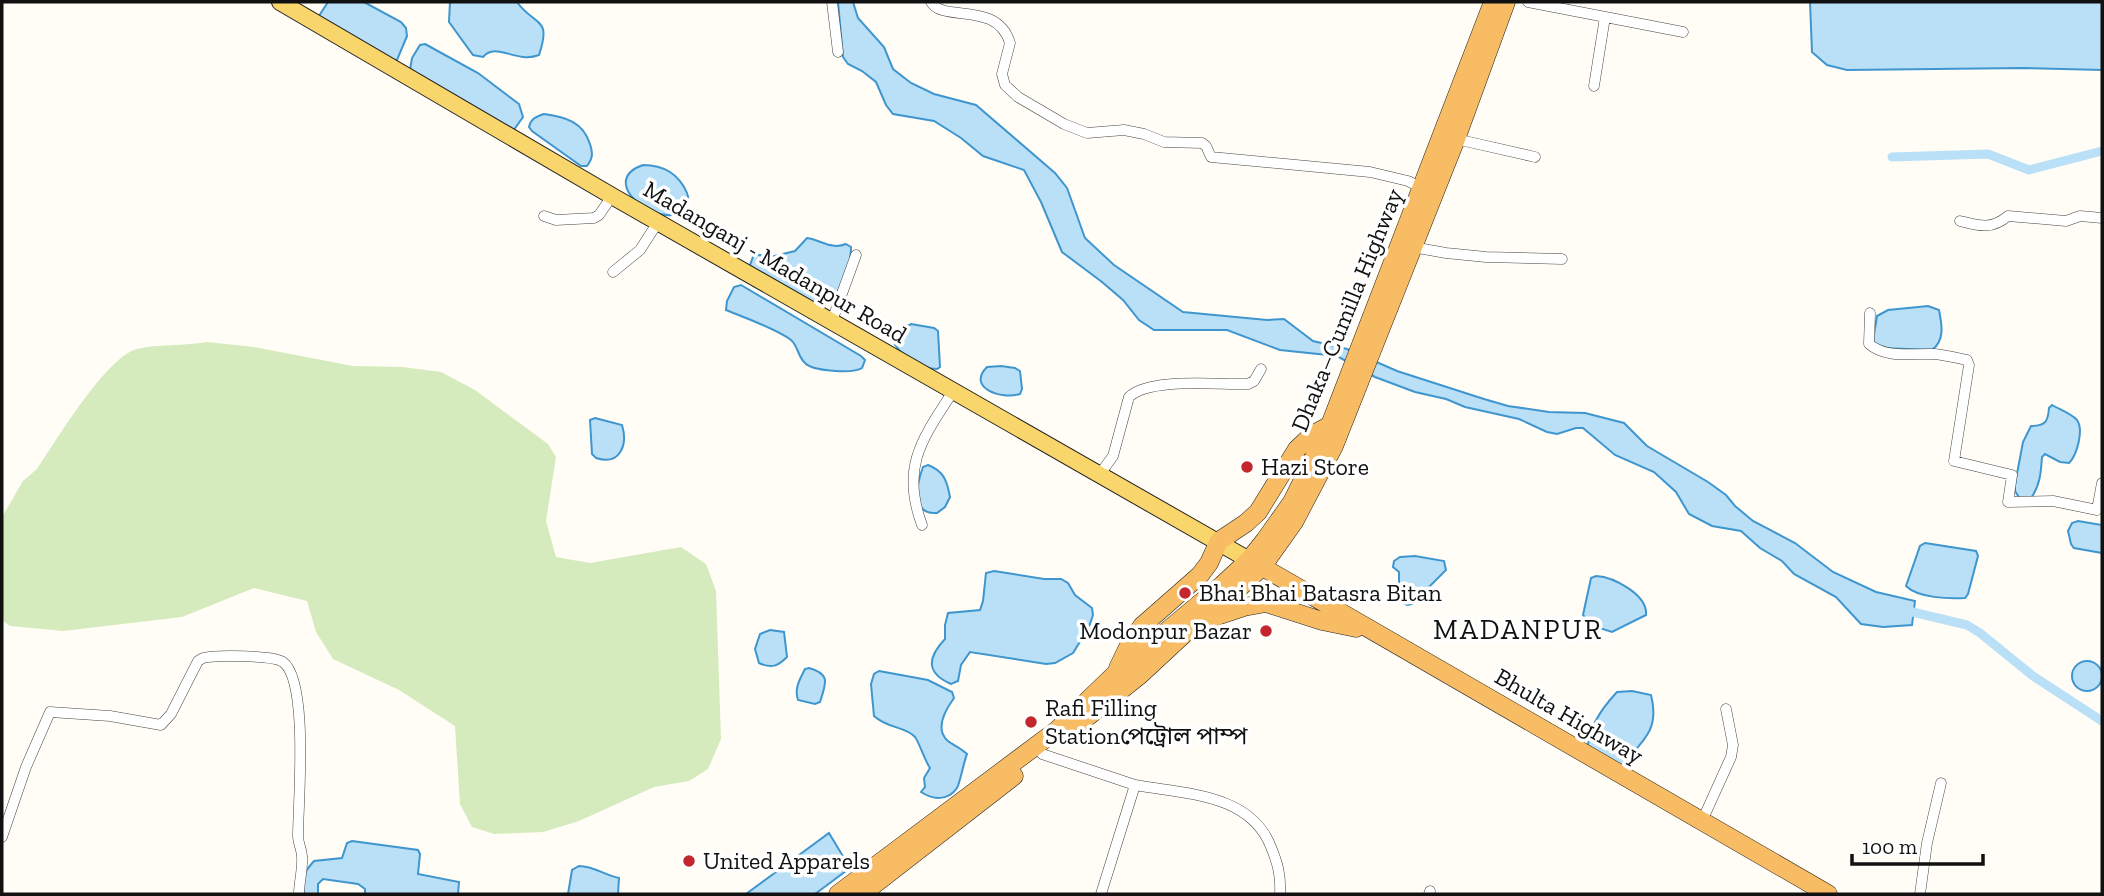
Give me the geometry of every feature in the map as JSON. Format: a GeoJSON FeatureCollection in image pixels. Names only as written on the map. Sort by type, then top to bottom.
{"type":"FeatureCollection","features":[{"type":"Feature","properties":{"kind":"highway","name":"Dhaka–Cumilla Highway"},"geometry":{"type":"LineString","coordinates":[[838,894],[964,796],[1057,730],[1115,674],[1222,585],[1277,549],[1334,446],[1355,376],[1422,188],[1493,2]]}},
{"type":"Feature","properties":{"kind":"highway","name":"Dhaka–Cumilla Highway"},"geometry":{"type":"LineString","coordinates":[[1372,333],[1412,247],[1506,2]]}},
{"type":"Feature","properties":{"kind":"highway","name":"Dhaka–Cumilla Highway"},"geometry":{"type":"LineString","coordinates":[[862,894],[1140,675],[1195,624],[1237,590],[1292,502],[1355,376]]}},
{"type":"Feature","properties":{"kind":"highway"},"geometry":{"type":"LineString","coordinates":[[1115,674],[1131,641],[1142,626],[1199,575],[1209,563],[1219,541],[1258,512],[1297,449],[1312,435],[1330,425]]}},
{"type":"Feature","properties":{"kind":"highway","name":"Bhulta Highway"},"geometry":{"type":"LineString","coordinates":[[1255,563],[1828,894]]}},
{"type":"Feature","properties":{"kind":"highway"},"geometry":{"type":"LineString","coordinates":[[1195,624],[1244,607],[1266,603],[1322,621],[1370,631]]}},
{"type":"Feature","properties":{"kind":"main road","name":"Madanganj - Madanpur Road"},"geometry":{"type":"LineString","coordinates":[[280,2],[657,222],[1255,563]]}},
{"type":"Feature","properties":{"kind":"street"},"geometry":{"type":"LineString","coordinates":[[832,2],[838,52]]}},
{"type":"Feature","properties":{"kind":"street"},"geometry":{"type":"LineString","coordinates":[[932,2],[938,9],[987,17],[999,23],[1010,43],[1002,74],[1005,85],[1017,97],[1080,131],[1093,133],[1124,130],[1164,142],[1202,143],[1211,157],[1370,172],[1408,181],[1422,188]]}},
{"type":"Feature","properties":{"kind":"street"},"geometry":{"type":"LineString","coordinates":[[1528,2],[1683,32]]}},
{"type":"Feature","properties":{"kind":"street"},"geometry":{"type":"LineString","coordinates":[[1594,86],[1605,17]]}},
{"type":"Feature","properties":{"kind":"street"},"geometry":{"type":"LineString","coordinates":[[1455,139],[1535,157]]}},
{"type":"Feature","properties":{"kind":"street"},"geometry":{"type":"LineString","coordinates":[[544,216],[556,220],[594,218],[612,196]]}},
{"type":"Feature","properties":{"kind":"street"},"geometry":{"type":"LineString","coordinates":[[1960,221],[1987,228],[2008,216],[2066,221],[2080,216],[2102,218]]}},
{"type":"Feature","properties":{"kind":"street"},"geometry":{"type":"LineString","coordinates":[[613,272],[640,250],[657,222]]}},
{"type":"Feature","properties":{"kind":"street"},"geometry":{"type":"LineString","coordinates":[[1412,247],[1464,256],[1562,259]]}},
{"type":"Feature","properties":{"kind":"street"},"geometry":{"type":"LineString","coordinates":[[832,321],[856,255]]}},
{"type":"Feature","properties":{"kind":"street"},"geometry":{"type":"LineString","coordinates":[[1870,313],[1869,344],[1878,352],[1934,354],[1967,360],[1969,365],[1954,461],[2012,475],[2008,502],[2053,501],[2100,510],[2102,484]]}},
{"type":"Feature","properties":{"kind":"street"},"geometry":{"type":"LineString","coordinates":[[1100,474],[1113,456],[1129,397],[1133,393],[1168,384],[1248,384],[1254,381],[1261,369]]}},
{"type":"Feature","properties":{"kind":"street"},"geometry":{"type":"LineString","coordinates":[[922,525],[915,502],[917,454],[926,432],[954,390]]}},
{"type":"Feature","properties":{"kind":"street"},"geometry":{"type":"LineString","coordinates":[[2,837],[26,767],[50,712],[110,716],[161,725],[171,714],[195,672],[198,661],[204,658],[245,657],[281,660],[293,681],[298,708],[301,783],[298,840],[302,858],[299,894]]}},
{"type":"Feature","properties":{"kind":"street"},"geometry":{"type":"LineString","coordinates":[[1702,821],[1731,757],[1733,745],[1726,709]]}},
{"type":"Feature","properties":{"kind":"street"},"geometry":{"type":"LineString","coordinates":[[1042,754],[1135,785],[1219,800],[1238,807],[1266,834],[1280,867],[1280,894]]}},
{"type":"Feature","properties":{"kind":"street"},"geometry":{"type":"LineString","coordinates":[[1920,894],[1927,844],[1941,783]]}},
{"type":"Feature","properties":{"kind":"street"},"geometry":{"type":"LineString","coordinates":[[1101,894],[1135,785]]}},
{"type":"Feature","properties":{"kind":"green space"},"geometry":{"type":"Polygon","coordinates":[[[207,342],[254,347],[353,366],[402,367],[441,372],[475,390],[548,444],[556,457],[546,521],[556,557],[590,563],[681,547],[706,564],[716,591],[721,739],[708,769],[689,781],[654,787],[579,821],[543,832],[494,834],[472,827],[460,804],[455,726],[399,690],[333,659],[316,632],[307,601],[254,588],[182,617],[63,631],[10,626],[2,620],[2,517],[23,481],[37,469],[97,383],[125,355],[145,347],[207,342]]]}},
{"type":"Feature","properties":{"kind":"water"},"geometry":{"type":"Polygon","coordinates":[[[328,2],[364,2],[401,22],[406,28],[407,36],[397,60],[391,63],[317,19],[328,2]]]}},
{"type":"Feature","properties":{"kind":"water"},"geometry":{"type":"Polygon","coordinates":[[[450,2],[517,2],[540,23],[544,34],[539,55],[522,57],[494,51],[483,57],[473,55],[449,22],[450,2]]]}},
{"type":"Feature","properties":{"kind":"water"},"geometry":{"type":"Polygon","coordinates":[[[838,2],[853,2],[858,18],[884,47],[893,69],[911,83],[934,94],[976,105],[1055,173],[1067,188],[1085,238],[1114,265],[1183,312],[1267,320],[1284,319],[1313,341],[1347,349],[1397,371],[1484,399],[1508,406],[1549,412],[1585,413],[1624,423],[1647,446],[1708,482],[1753,521],[1795,543],[1833,572],[1876,592],[1915,601],[1912,625],[1883,627],[1861,624],[1836,597],[1794,574],[1782,561],[1760,548],[1741,531],[1712,526],[1689,514],[1676,492],[1654,472],[1615,455],[1583,428],[1557,434],[1547,432],[1519,419],[1415,392],[1375,377],[1337,356],[1280,350],[1227,330],[1154,330],[1139,320],[1123,300],[1102,282],[1062,252],[1024,170],[983,156],[934,121],[893,114],[876,82],[848,64],[843,57],[838,2]]]}},
{"type":"Feature","properties":{"kind":"water"},"geometry":{"type":"Polygon","coordinates":[[[1810,2],[2102,2],[2102,70],[1847,70],[1827,65],[1812,52],[1810,2]]]}},
{"type":"Feature","properties":{"kind":"water"},"geometry":{"type":"Polygon","coordinates":[[[425,44],[478,73],[519,104],[523,117],[513,131],[410,70],[412,58],[420,45],[425,44]]]}},
{"type":"Feature","properties":{"kind":"water"},"geometry":{"type":"Polygon","coordinates":[[[544,114],[566,119],[583,130],[592,153],[587,166],[581,166],[532,131],[529,127],[531,122],[544,114]]]}},
{"type":"Feature","properties":{"kind":"water"},"geometry":{"type":"Polygon","coordinates":[[[643,165],[664,169],[680,181],[688,199],[684,210],[666,215],[654,212],[633,198],[627,189],[626,180],[631,172],[643,165]]]}},
{"type":"Feature","properties":{"kind":"water"},"geometry":{"type":"Polygon","coordinates":[[[807,238],[851,247],[849,264],[838,292],[818,307],[749,268],[754,254],[770,257],[795,251],[807,238]]]}},
{"type":"Feature","properties":{"kind":"water"},"geometry":{"type":"Polygon","coordinates":[[[741,285],[861,356],[865,360],[862,368],[842,371],[809,366],[791,340],[768,327],[726,310],[734,287],[741,285]]]}},
{"type":"Feature","properties":{"kind":"water"},"geometry":{"type":"Polygon","coordinates":[[[1928,306],[1939,310],[1942,327],[1939,342],[1932,350],[1881,348],[1873,341],[1877,316],[1888,310],[1928,306]]]}},
{"type":"Feature","properties":{"kind":"water"},"geometry":{"type":"Polygon","coordinates":[[[911,324],[938,331],[940,367],[937,369],[911,360],[895,345],[893,340],[900,330],[911,324]]]}},
{"type":"Feature","properties":{"kind":"water"},"geometry":{"type":"Polygon","coordinates":[[[1001,366],[1020,371],[1020,394],[996,394],[983,386],[982,374],[987,367],[1001,366]]]}},
{"type":"Feature","properties":{"kind":"water"},"geometry":{"type":"Polygon","coordinates":[[[2052,405],[2077,420],[2080,436],[2077,449],[2069,463],[2060,462],[2045,454],[2034,493],[2031,498],[2020,499],[2015,491],[2015,484],[2023,442],[2031,426],[2045,422],[2052,405]]]}},
{"type":"Feature","properties":{"kind":"water"},"geometry":{"type":"Polygon","coordinates":[[[595,418],[622,425],[623,446],[611,459],[596,458],[592,454],[590,420],[595,418]]]}},
{"type":"Feature","properties":{"kind":"water"},"geometry":{"type":"Polygon","coordinates":[[[928,465],[938,470],[948,486],[950,497],[945,507],[937,513],[928,512],[919,504],[921,474],[923,467],[928,465]]]}},
{"type":"Feature","properties":{"kind":"water"},"geometry":{"type":"Polygon","coordinates":[[[2078,521],[2102,525],[2102,553],[2074,548],[2071,544],[2068,531],[2072,523],[2078,521]]]}},
{"type":"Feature","properties":{"kind":"water"},"geometry":{"type":"Polygon","coordinates":[[[1925,543],[1976,551],[1978,556],[1965,598],[1926,595],[1906,586],[1920,546],[1925,543]]]}},
{"type":"Feature","properties":{"kind":"water"},"geometry":{"type":"Polygon","coordinates":[[[1415,556],[1444,561],[1446,570],[1412,604],[1407,605],[1402,602],[1399,572],[1393,567],[1394,561],[1400,557],[1415,556]]]}},
{"type":"Feature","properties":{"kind":"water"},"geometry":{"type":"Polygon","coordinates":[[[994,571],[1061,579],[1068,583],[1075,595],[1092,608],[1089,627],[1073,653],[1055,663],[1046,664],[970,652],[961,665],[958,681],[951,684],[937,675],[932,664],[935,652],[945,639],[948,613],[980,610],[986,573],[994,571]]]}},
{"type":"Feature","properties":{"kind":"water"},"geometry":{"type":"Polygon","coordinates":[[[1596,576],[1612,580],[1636,594],[1642,601],[1646,615],[1612,632],[1593,626],[1583,615],[1591,578],[1596,576]]]}},
{"type":"Feature","properties":{"kind":"water"},"geometry":{"type":"Polygon","coordinates":[[[770,630],[784,632],[787,657],[771,666],[759,663],[755,649],[760,634],[770,630]]]}},
{"type":"Feature","properties":{"kind":"water"},"geometry":{"type":"Polygon","coordinates":[[[2087,661],[2098,665],[2102,676],[2098,687],[2087,691],[2076,687],[2072,676],[2076,665],[2087,661]]]}},
{"type":"Feature","properties":{"kind":"water"},"geometry":{"type":"Polygon","coordinates":[[[805,669],[821,673],[825,680],[820,702],[815,704],[798,700],[797,696],[800,680],[805,669]]]}},
{"type":"Feature","properties":{"kind":"water"},"geometry":{"type":"Polygon","coordinates":[[[879,671],[928,680],[952,692],[954,698],[945,713],[942,731],[948,741],[967,754],[957,788],[949,795],[935,798],[921,792],[925,787],[924,778],[930,768],[917,739],[911,733],[874,716],[871,684],[874,674],[879,671]]]}},
{"type":"Feature","properties":{"kind":"water"},"geometry":{"type":"Polygon","coordinates":[[[1632,691],[1651,695],[1653,717],[1643,742],[1622,765],[1588,753],[1592,728],[1601,712],[1617,692],[1632,691]]]}},
{"type":"Feature","properties":{"kind":"water"},"geometry":{"type":"Polygon","coordinates":[[[829,833],[850,868],[815,894],[746,894],[829,833]]]}},
{"type":"Feature","properties":{"kind":"water"},"geometry":{"type":"Polygon","coordinates":[[[352,841],[418,850],[418,874],[459,882],[458,894],[365,894],[365,889],[358,884],[323,879],[318,884],[318,894],[304,894],[304,876],[314,861],[342,858],[347,843],[352,841]]]}},
{"type":"Feature","properties":{"kind":"water"},"geometry":{"type":"Polygon","coordinates":[[[579,866],[619,878],[618,894],[568,894],[572,870],[579,866]]]}},
{"type":"Feature","properties":{"kind":"waterway"},"geometry":{"type":"LineString","coordinates":[[1892,157],[1988,154],[2029,170],[2102,151]]}},
{"type":"Feature","properties":{"kind":"waterway"},"geometry":{"type":"LineString","coordinates":[[1904,610],[1967,625],[2033,676],[2102,721]]}},
{"type":"Feature","properties":{"kind":"place","name":"Hazi Store"},"geometry":{"type":"Point","coordinates":[1247,467]}},
{"type":"Feature","properties":{"kind":"place","name":"Bhai Bhai Batasra Bitan"},"geometry":{"type":"Point","coordinates":[1185,593]}},
{"type":"Feature","properties":{"kind":"place","name":"Modonpur Bazar"},"geometry":{"type":"Point","coordinates":[1266,631]}},
{"type":"Feature","properties":{"kind":"place","name":"Rafi Filling Stationপেট্রোল পাম্প"},"geometry":{"type":"Point","coordinates":[1031,722]}},
{"type":"Feature","properties":{"kind":"place","name":"United Apparels"},"geometry":{"type":"Point","coordinates":[689,861]}},
{"type":"Feature","properties":{"kind":"district","name":"MADANPUR"},"geometry":{"type":"Point","coordinates":[1518,629]}}]}
